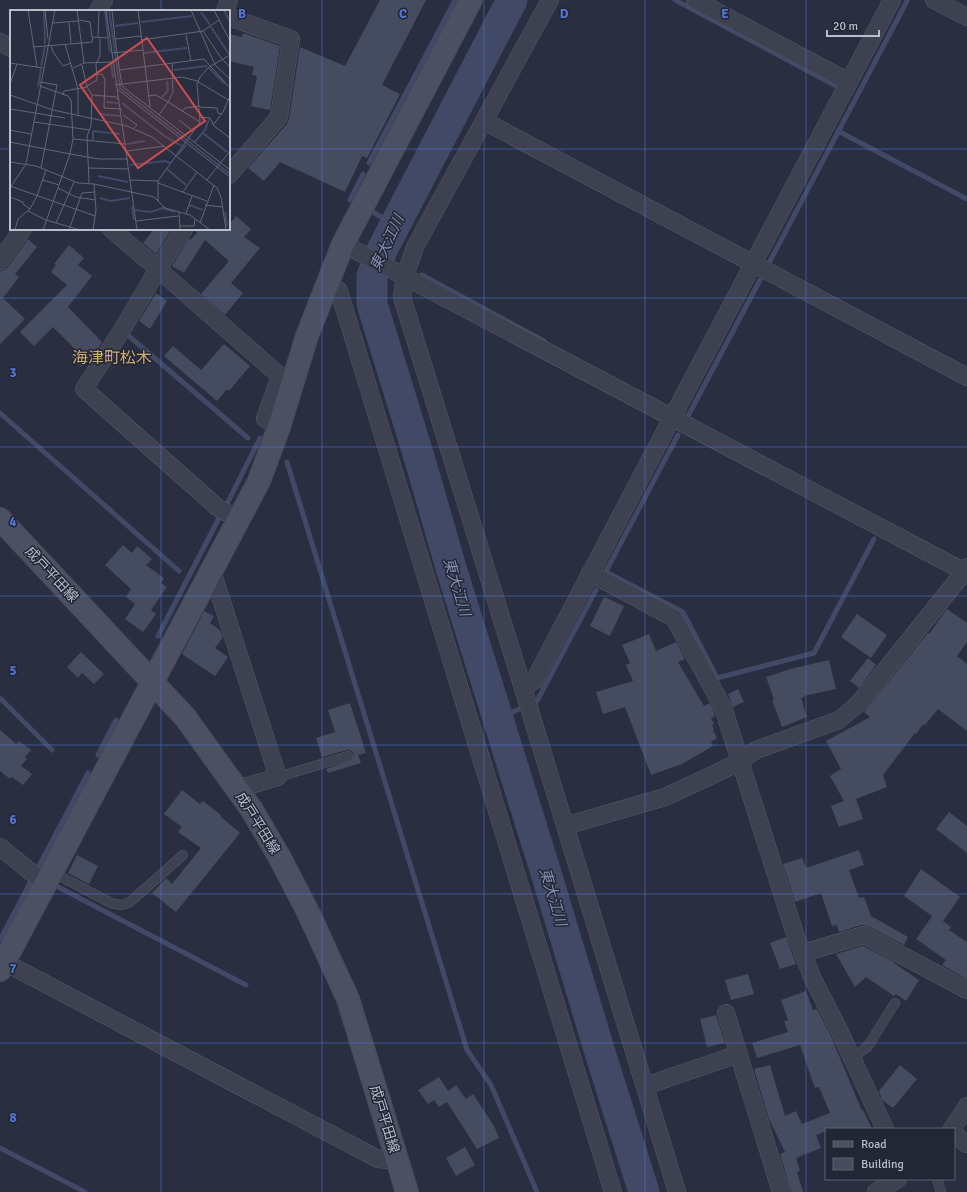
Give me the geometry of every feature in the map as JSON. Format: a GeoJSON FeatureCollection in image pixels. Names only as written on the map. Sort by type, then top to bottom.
{"type":"FeatureCollection","features":[{"type":"Feature","properties":{"kind":"street"},"geometry":{"type":"LineString","coordinates":[[99,10],[104,0]]}},
{"type":"Feature","properties":{"kind":"street"},"geometry":{"type":"LineString","coordinates":[[225,10],[229,0]]}},
{"type":"Feature","properties":{"kind":"street"},"geometry":{"type":"LineString","coordinates":[[398,1161],[378,1159],[2,966],[259,481],[279,427],[307,336],[327,280],[347,246],[471,0]]}},
{"type":"Feature","properties":{"kind":"street"},"geometry":{"type":"LineString","coordinates":[[550,0],[402,274],[402,297],[566,826],[677,1192]]}},
{"type":"Feature","properties":{"kind":"street"},"geometry":{"type":"LineString","coordinates":[[695,0],[849,82]]}},
{"type":"Feature","properties":{"kind":"street"},"geometry":{"type":"LineString","coordinates":[[523,688],[534,681],[892,0]]}},
{"type":"Feature","properties":{"kind":"street"},"geometry":{"type":"LineString","coordinates":[[934,0],[967,17]]}},
{"type":"Feature","properties":{"kind":"street"},"geometry":{"type":"LineString","coordinates":[[230,17],[291,39],[279,117],[230,174]]}},
{"type":"Feature","properties":{"kind":"street"},"geometry":{"type":"LineString","coordinates":[[0,42],[10,47]]}},
{"type":"Feature","properties":{"kind":"street"},"geometry":{"type":"LineString","coordinates":[[484,121],[967,377]]}},
{"type":"Feature","properties":{"kind":"street"},"geometry":{"type":"LineString","coordinates":[[0,261],[22,230]]}},
{"type":"Feature","properties":{"kind":"street"},"geometry":{"type":"LineString","coordinates":[[112,230],[280,376],[265,419],[279,427]]}},
{"type":"Feature","properties":{"kind":"street"},"geometry":{"type":"LineString","coordinates":[[183,230],[84,389],[217,507],[239,520]]}},
{"type":"Feature","properties":{"kind":"street"},"geometry":{"type":"LineString","coordinates":[[347,246],[672,418],[966,571],[859,703],[839,720],[756,750],[740,761],[665,797],[566,826]]}},
{"type":"Feature","properties":{"kind":"street"},"geometry":{"type":"LineString","coordinates":[[327,280],[338,291],[613,1192]]}},
{"type":"Feature","properties":{"kind":"street","name":"成戸平田線"},"geometry":{"type":"LineString","coordinates":[[0,519],[185,717],[252,810],[280,858],[308,912],[348,999],[407,1192]]}},
{"type":"Feature","properties":{"kind":"street"},"geometry":{"type":"LineString","coordinates":[[212,571],[278,777],[237,789]]}},
{"type":"Feature","properties":{"kind":"street"},"geometry":{"type":"LineString","coordinates":[[590,573],[674,618],[723,707],[802,953],[885,1128]]}},
{"type":"Feature","properties":{"kind":"street"},"geometry":{"type":"LineString","coordinates":[[0,847],[27,869],[49,877]]}},
{"type":"Feature","properties":{"kind":"street"},"geometry":{"type":"LineString","coordinates":[[802,953],[864,935],[967,990]]}},
{"type":"Feature","properties":{"kind":"street"},"geometry":{"type":"LineString","coordinates":[[726,1013],[781,1192]]}},
{"type":"Feature","properties":{"kind":"street"},"geometry":{"type":"LineString","coordinates":[[645,1086],[739,1054]]}},
{"type":"Feature","properties":{"kind":"street"},"geometry":{"type":"LineString","coordinates":[[953,1128],[967,1106]]}},
{"type":"Feature","properties":{"kind":"street"},"geometry":{"type":"LineString","coordinates":[[955,1135],[967,1144]]}},
{"type":"Feature","properties":{"kind":"street"},"geometry":{"type":"LineString","coordinates":[[876,1192],[896,1180]]}},
{"type":"Feature","properties":{"kind":"lane"},"geometry":{"type":"LineString","coordinates":[[278,777],[348,756]]}},
{"type":"Feature","properties":{"kind":"lane"},"geometry":{"type":"LineString","coordinates":[[49,877],[113,904],[122,906],[130,902],[183,855]]}},
{"type":"Feature","properties":{"kind":"lane"},"geometry":{"type":"LineString","coordinates":[[852,1060],[868,1046],[895,1003]]}},
{"type":"Feature","properties":{"kind":"lane"},"geometry":{"type":"LineString","coordinates":[[937,1180],[941,1192]]}},
{"type":"Feature","properties":{"kind":"building"},"geometry":{"type":"Polygon","coordinates":[[[380,0],[426,0],[382,85],[400,94],[367,158],[362,156],[345,192],[280,162],[264,181],[248,168],[287,124],[300,47],[345,66],[380,0]]]}},
{"type":"Feature","properties":{"kind":"building"},"geometry":{"type":"Polygon","coordinates":[[[243,33],[280,46],[270,110],[251,106],[257,76],[252,75],[254,67],[230,61],[230,34],[242,37],[243,33]]]}},
{"type":"Feature","properties":{"kind":"building"},"geometry":{"type":"Polygon","coordinates":[[[236,216],[251,229],[244,237],[260,248],[231,283],[243,293],[225,315],[201,294],[229,261],[205,240],[184,273],[172,266],[189,239],[190,240],[197,233],[195,230],[230,230],[230,224],[236,216]]]}},
{"type":"Feature","properties":{"kind":"building"},"geometry":{"type":"Polygon","coordinates":[[[153,230],[171,230],[156,254],[143,243],[153,230]]]}},
{"type":"Feature","properties":{"kind":"building"},"geometry":{"type":"Polygon","coordinates":[[[28,239],[37,247],[15,274],[19,277],[3,298],[25,319],[0,344],[0,271],[8,267],[28,239]]]}},
{"type":"Feature","properties":{"kind":"building"},"geometry":{"type":"Polygon","coordinates":[[[69,245],[84,258],[78,265],[92,276],[68,307],[102,342],[94,355],[82,367],[71,356],[76,350],[53,327],[34,346],[20,332],[67,285],[51,272],[56,265],[54,264],[69,245]]]}},
{"type":"Feature","properties":{"kind":"building"},"geometry":{"type":"Polygon","coordinates":[[[156,293],[167,301],[150,329],[139,321],[156,293]]]}},
{"type":"Feature","properties":{"kind":"building"},"geometry":{"type":"Polygon","coordinates":[[[224,344],[250,366],[229,391],[227,389],[217,401],[164,356],[173,346],[201,370],[224,344]]]}},
{"type":"Feature","properties":{"kind":"building"},"geometry":{"type":"Polygon","coordinates":[[[123,545],[132,553],[137,546],[152,559],[146,565],[164,578],[161,583],[167,587],[151,610],[156,614],[143,632],[125,619],[135,604],[126,597],[131,589],[105,565],[123,545]]]}},
{"type":"Feature","properties":{"kind":"building"},"geometry":{"type":"Polygon","coordinates":[[[604,597],[624,606],[610,636],[590,626],[604,597]]]}},
{"type":"Feature","properties":{"kind":"building"},"geometry":{"type":"Polygon","coordinates":[[[947,609],[967,623],[967,642],[957,656],[967,664],[967,731],[938,709],[925,725],[923,724],[916,734],[915,733],[883,775],[887,787],[856,799],[863,819],[839,827],[831,806],[844,801],[830,776],[841,769],[826,741],[870,717],[864,712],[928,633],[929,634],[947,609]]]}},
{"type":"Feature","properties":{"kind":"building"},"geometry":{"type":"Polygon","coordinates":[[[204,611],[214,616],[210,623],[220,630],[223,637],[215,648],[228,657],[215,676],[182,654],[204,611]]]}},
{"type":"Feature","properties":{"kind":"building"},"geometry":{"type":"Polygon","coordinates":[[[857,614],[887,635],[871,658],[841,637],[857,614]]]}},
{"type":"Feature","properties":{"kind":"building"},"geometry":{"type":"Polygon","coordinates":[[[649,634],[656,651],[676,642],[685,659],[678,662],[704,706],[710,703],[714,711],[715,716],[711,718],[714,724],[712,725],[713,730],[717,738],[711,742],[713,746],[682,764],[651,775],[625,707],[603,714],[596,692],[633,681],[626,665],[630,663],[622,645],[649,634]]]}},
{"type":"Feature","properties":{"kind":"building"},"geometry":{"type":"Polygon","coordinates":[[[81,652],[104,674],[94,684],[82,673],[78,678],[67,667],[81,652]]]}},
{"type":"Feature","properties":{"kind":"building"},"geometry":{"type":"Polygon","coordinates":[[[868,658],[876,665],[859,688],[850,681],[868,658]]]}},
{"type":"Feature","properties":{"kind":"building"},"geometry":{"type":"Polygon","coordinates":[[[829,660],[836,689],[801,698],[807,717],[782,727],[772,700],[774,699],[766,677],[790,669],[829,660]]]}},
{"type":"Feature","properties":{"kind":"building"},"geometry":{"type":"Polygon","coordinates":[[[738,689],[744,702],[733,707],[728,694],[738,689]]]}},
{"type":"Feature","properties":{"kind":"building"},"geometry":{"type":"Polygon","coordinates":[[[350,703],[366,753],[358,755],[361,763],[328,773],[326,769],[352,760],[354,754],[352,751],[347,750],[322,757],[316,738],[335,732],[328,710],[350,703]]]}},
{"type":"Feature","properties":{"kind":"building"},"geometry":{"type":"Polygon","coordinates":[[[0,730],[16,744],[19,741],[31,750],[25,757],[27,759],[21,766],[32,774],[23,785],[12,777],[10,779],[0,771],[0,730]]]}},
{"type":"Feature","properties":{"kind":"building"},"geometry":{"type":"Polygon","coordinates":[[[182,790],[200,804],[203,801],[240,833],[176,912],[152,893],[166,878],[172,884],[201,848],[178,832],[182,827],[164,814],[182,790]]]}},
{"type":"Feature","properties":{"kind":"building"},"geometry":{"type":"Polygon","coordinates":[[[949,812],[967,826],[967,853],[936,829],[949,812]]]}},
{"type":"Feature","properties":{"kind":"building"},"geometry":{"type":"Polygon","coordinates":[[[859,850],[864,865],[849,870],[859,898],[864,897],[871,916],[908,937],[904,945],[868,926],[861,925],[839,932],[837,925],[832,926],[821,893],[795,902],[783,864],[802,858],[806,868],[859,850]]]}},
{"type":"Feature","properties":{"kind":"building"},"geometry":{"type":"Polygon","coordinates":[[[77,855],[98,866],[89,884],[68,873],[77,855]]]}},
{"type":"Feature","properties":{"kind":"building"},"geometry":{"type":"Polygon","coordinates":[[[921,869],[960,897],[943,921],[951,927],[949,930],[967,942],[967,979],[942,965],[946,960],[916,939],[932,916],[904,896],[921,869]]]}},
{"type":"Feature","properties":{"kind":"building"},"geometry":{"type":"Polygon","coordinates":[[[786,937],[796,964],[780,969],[770,943],[786,937]]]}},
{"type":"Feature","properties":{"kind":"building"},"geometry":{"type":"Polygon","coordinates":[[[863,946],[894,962],[919,980],[906,1001],[896,994],[894,996],[866,977],[855,987],[836,954],[863,946]]]}},
{"type":"Feature","properties":{"kind":"building"},"geometry":{"type":"Polygon","coordinates":[[[748,974],[754,994],[731,1000],[725,980],[748,974]]]}},
{"type":"Feature","properties":{"kind":"building"},"geometry":{"type":"Polygon","coordinates":[[[806,991],[813,1010],[817,1009],[830,1034],[862,1111],[863,1110],[872,1128],[825,1128],[825,1131],[816,1135],[821,1148],[796,1158],[800,1171],[797,1172],[803,1192],[791,1192],[780,1154],[785,1152],[769,1119],[754,1069],[770,1065],[785,1116],[796,1111],[802,1124],[830,1113],[819,1087],[815,1088],[800,1045],[757,1058],[752,1043],[788,1032],[784,1021],[788,1020],[781,1000],[806,991]]]}},
{"type":"Feature","properties":{"kind":"building"},"geometry":{"type":"Polygon","coordinates":[[[716,1015],[725,1043],[707,1047],[700,1019],[716,1015]]]}},
{"type":"Feature","properties":{"kind":"building"},"geometry":{"type":"Polygon","coordinates":[[[900,1065],[917,1079],[893,1108],[882,1100],[879,1091],[900,1065]]]}},
{"type":"Feature","properties":{"kind":"building"},"geometry":{"type":"Polygon","coordinates":[[[439,1077],[448,1091],[456,1085],[466,1099],[473,1094],[494,1126],[499,1138],[477,1149],[447,1102],[439,1107],[434,1100],[428,1104],[418,1090],[439,1077]]]}},
{"type":"Feature","properties":{"kind":"building"},"geometry":{"type":"Polygon","coordinates":[[[465,1147],[475,1165],[456,1176],[446,1158],[465,1147]]]}},
{"type":"Feature","properties":{"kind":"waterway"},"geometry":{"type":"LineString","coordinates":[[369,163],[455,0]]}},
{"type":"Feature","properties":{"kind":"waterway","name":"東大江川"},"geometry":{"type":"LineString","coordinates":[[512,0],[382,250],[372,276],[372,304],[420,460],[452,571],[644,1192]]}},
{"type":"Feature","properties":{"kind":"waterway"},"geometry":{"type":"LineString","coordinates":[[675,0],[836,86]]}},
{"type":"Feature","properties":{"kind":"waterway"},"geometry":{"type":"LineString","coordinates":[[768,265],[907,1]]}},
{"type":"Feature","properties":{"kind":"waterway"},"geometry":{"type":"LineString","coordinates":[[838,131],[967,199]]}},
{"type":"Feature","properties":{"kind":"waterway"},"geometry":{"type":"LineString","coordinates":[[350,200],[363,174]]}},
{"type":"Feature","properties":{"kind":"waterway"},"geometry":{"type":"LineString","coordinates":[[371,211],[395,225]]}},
{"type":"Feature","properties":{"kind":"waterway"},"geometry":{"type":"LineString","coordinates":[[422,275],[544,341]]}},
{"type":"Feature","properties":{"kind":"waterway"},"geometry":{"type":"LineString","coordinates":[[692,420],[687,418],[760,280]]}},
{"type":"Feature","properties":{"kind":"waterway"},"geometry":{"type":"LineString","coordinates":[[130,337],[248,438]]}},
{"type":"Feature","properties":{"kind":"waterway"},"geometry":{"type":"LineString","coordinates":[[0,413],[179,571]]}},
{"type":"Feature","properties":{"kind":"waterway"},"geometry":{"type":"LineString","coordinates":[[605,573],[678,435]]}},
{"type":"Feature","properties":{"kind":"waterway"},"geometry":{"type":"LineString","coordinates":[[227,504],[260,438]]}},
{"type":"Feature","properties":{"kind":"waterway"},"geometry":{"type":"LineString","coordinates":[[287,462],[467,1050],[491,1085],[537,1192]]}},
{"type":"Feature","properties":{"kind":"waterway"},"geometry":{"type":"LineString","coordinates":[[158,636],[219,518]]}},
{"type":"Feature","properties":{"kind":"waterway"},"geometry":{"type":"LineString","coordinates":[[606,572],[683,612],[717,678],[814,653],[874,539]]}},
{"type":"Feature","properties":{"kind":"waterway"},"geometry":{"type":"LineString","coordinates":[[533,703],[537,701],[596,590]]}},
{"type":"Feature","properties":{"kind":"waterway"},"geometry":{"type":"LineString","coordinates":[[0,698],[52,750]]}},
{"type":"Feature","properties":{"kind":"waterway"},"geometry":{"type":"LineString","coordinates":[[498,719],[519,709]]}},
{"type":"Feature","properties":{"kind":"waterway"},"geometry":{"type":"LineString","coordinates":[[98,755],[116,720]]}},
{"type":"Feature","properties":{"kind":"waterway"},"geometry":{"type":"LineString","coordinates":[[38,868],[88,773]]}},
{"type":"Feature","properties":{"kind":"waterway"},"geometry":{"type":"LineString","coordinates":[[0,940],[30,883]]}},
{"type":"Feature","properties":{"kind":"waterway"},"geometry":{"type":"LineString","coordinates":[[58,887],[246,985]]}},
{"type":"Feature","properties":{"kind":"waterway"},"geometry":{"type":"LineString","coordinates":[[0,1148],[85,1192]]}},
{"type":"Feature","properties":{"kind":"district","name":"海津町松木"},"geometry":{"type":"Point","coordinates":[112,357]}}]}
